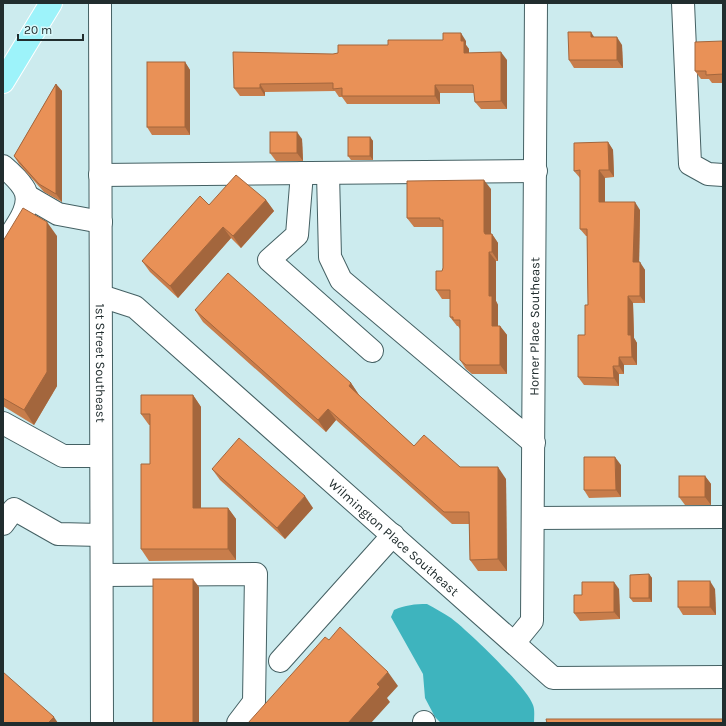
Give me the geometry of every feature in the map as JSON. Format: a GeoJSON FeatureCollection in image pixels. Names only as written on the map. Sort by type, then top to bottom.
{"type":"FeatureCollection","features":[{"type":"Feature","properties":{"kind":"main road"},"geometry":{"type":"LineString","coordinates":[[3,82],[51,3]]}},
{"type":"Feature","properties":{"kind":"street","name":"1st Street Southeast"},"geometry":{"type":"LineString","coordinates":[[100,3],[102,723]]}},
{"type":"Feature","properties":{"kind":"street","name":"Horner Place Southeast"},"geometry":{"type":"LineString","coordinates":[[514,643],[532,621],[534,518],[536,3]]}},
{"type":"Feature","properties":{"kind":"street"},"geometry":{"type":"LineString","coordinates":[[682,3],[690,164],[708,174],[723,175]]}},
{"type":"Feature","properties":{"kind":"street"},"geometry":{"type":"LineString","coordinates":[[3,166],[24,187],[27,196],[24,212],[3,246]]}},
{"type":"Feature","properties":{"kind":"street"},"geometry":{"type":"LineString","coordinates":[[100,175],[536,171]]}},
{"type":"Feature","properties":{"kind":"street"},"geometry":{"type":"LineString","coordinates":[[328,173],[330,257],[341,280],[534,443]]}},
{"type":"Feature","properties":{"kind":"street"},"geometry":{"type":"LineString","coordinates":[[302,174],[297,235],[269,260],[372,351]]}},
{"type":"Feature","properties":{"kind":"street"},"geometry":{"type":"LineString","coordinates":[[27,196],[58,214],[101,222]]}},
{"type":"Feature","properties":{"kind":"street","name":"Wilmington Place Southeast"},"geometry":{"type":"LineString","coordinates":[[101,296],[136,307],[553,678],[723,677]]}},
{"type":"Feature","properties":{"kind":"street"},"geometry":{"type":"LineString","coordinates":[[3,424],[63,456],[101,456]]}},
{"type":"Feature","properties":{"kind":"street"},"geometry":{"type":"LineString","coordinates":[[3,524],[14,509],[58,534],[101,535]]}},
{"type":"Feature","properties":{"kind":"street"},"geometry":{"type":"LineString","coordinates":[[534,518],[723,517]]}},
{"type":"Feature","properties":{"kind":"street"},"geometry":{"type":"LineString","coordinates":[[280,662],[393,535]]}},
{"type":"Feature","properties":{"kind":"street"},"geometry":{"type":"LineString","coordinates":[[102,575],[256,574],[254,702],[238,723]]}},
{"type":"Feature","properties":{"kind":"shaded area"},"geometry":{"type":"Polygon","coordinates":[[[427,604],[459,624],[509,673],[533,705],[534,723],[441,723],[435,717],[425,698],[423,674],[391,617],[394,610],[398,608],[410,605],[427,604]]]}},
{"type":"Feature","properties":{"kind":"building"},"geometry":{"type":"Polygon","coordinates":[[[568,32],[591,32],[591,37],[617,37],[617,60],[569,60],[568,32]]]}},
{"type":"Feature","properties":{"kind":"building"},"geometry":{"type":"Polygon","coordinates":[[[443,33],[461,33],[461,41],[464,41],[464,53],[501,52],[501,101],[475,102],[473,85],[435,85],[435,96],[342,96],[342,88],[333,89],[333,83],[260,84],[260,88],[234,88],[233,52],[333,54],[338,53],[338,45],[388,45],[388,40],[443,40],[443,33]]]}},
{"type":"Feature","properties":{"kind":"building"},"geometry":{"type":"Polygon","coordinates":[[[723,41],[723,74],[706,75],[706,71],[695,71],[695,42],[723,41]]]}},
{"type":"Feature","properties":{"kind":"building"},"geometry":{"type":"Polygon","coordinates":[[[147,62],[185,62],[185,127],[147,127],[147,62]]]}},
{"type":"Feature","properties":{"kind":"building"},"geometry":{"type":"Polygon","coordinates":[[[56,84],[56,194],[39,184],[14,156],[56,84]]]}},
{"type":"Feature","properties":{"kind":"building"},"geometry":{"type":"Polygon","coordinates":[[[270,132],[297,132],[297,153],[270,153],[270,132]]]}},
{"type":"Feature","properties":{"kind":"building"},"geometry":{"type":"Polygon","coordinates":[[[348,137],[370,137],[370,156],[348,156],[348,137]]]}},
{"type":"Feature","properties":{"kind":"building"},"geometry":{"type":"Polygon","coordinates":[[[608,142],[609,170],[599,170],[599,202],[635,202],[633,262],[640,262],[640,296],[628,296],[628,335],[631,335],[632,357],[619,357],[619,366],[613,366],[614,378],[578,377],[578,335],[585,335],[585,305],[588,305],[587,229],[580,229],[580,170],[574,171],[574,143],[608,142]]]}},
{"type":"Feature","properties":{"kind":"building"},"geometry":{"type":"Polygon","coordinates":[[[236,175],[266,200],[233,236],[223,227],[170,286],[142,261],[200,196],[209,205],[236,175]]]}},
{"type":"Feature","properties":{"kind":"building"},"geometry":{"type":"Polygon","coordinates":[[[484,180],[484,232],[485,234],[492,234],[492,252],[489,252],[489,296],[492,296],[492,326],[500,326],[500,365],[466,365],[460,360],[460,320],[453,320],[453,317],[450,317],[450,290],[436,290],[436,271],[442,271],[443,268],[443,220],[440,220],[440,218],[407,218],[407,181],[484,180]]]}},
{"type":"Feature","properties":{"kind":"building"},"geometry":{"type":"Polygon","coordinates":[[[23,208],[47,222],[47,372],[24,410],[3,398],[3,241],[23,208]]]}},
{"type":"Feature","properties":{"kind":"building"},"geometry":{"type":"Polygon","coordinates":[[[228,273],[351,383],[349,386],[414,446],[424,435],[460,467],[498,467],[498,559],[470,560],[469,512],[444,512],[328,409],[318,420],[195,310],[228,273]]]}},
{"type":"Feature","properties":{"kind":"building"},"geometry":{"type":"Polygon","coordinates":[[[141,395],[193,395],[193,508],[228,508],[228,549],[141,549],[141,464],[150,464],[150,414],[141,414],[141,395]]]}},
{"type":"Feature","properties":{"kind":"building"},"geometry":{"type":"Polygon","coordinates":[[[239,438],[305,496],[277,528],[212,469],[239,438]]]}},
{"type":"Feature","properties":{"kind":"building"},"geometry":{"type":"Polygon","coordinates":[[[584,457],[615,457],[616,490],[584,490],[584,457]]]}},
{"type":"Feature","properties":{"kind":"building"},"geometry":{"type":"Polygon","coordinates":[[[679,476],[705,476],[705,497],[679,497],[679,476]]]}},
{"type":"Feature","properties":{"kind":"building"},"geometry":{"type":"Polygon","coordinates":[[[649,574],[649,598],[630,598],[630,575],[649,574]]]}},
{"type":"Feature","properties":{"kind":"building"},"geometry":{"type":"Polygon","coordinates":[[[153,579],[193,579],[193,723],[153,723],[153,579]]]}},
{"type":"Feature","properties":{"kind":"building"},"geometry":{"type":"Polygon","coordinates":[[[678,581],[710,581],[710,607],[678,607],[678,581]]]}},
{"type":"Feature","properties":{"kind":"building"},"geometry":{"type":"Polygon","coordinates":[[[582,582],[614,582],[614,612],[574,613],[574,595],[582,595],[582,582]]]}},
{"type":"Feature","properties":{"kind":"building"},"geometry":{"type":"Polygon","coordinates":[[[340,627],[388,672],[377,684],[380,687],[348,723],[248,723],[325,637],[329,640],[340,627]]]}},
{"type":"Feature","properties":{"kind":"building"},"geometry":{"type":"Polygon","coordinates":[[[3,672],[54,717],[48,723],[3,722],[3,672]]]}},
{"type":"Feature","properties":{"kind":"building"},"geometry":{"type":"Polygon","coordinates":[[[546,719],[723,719],[723,723],[547,723],[546,719]]]}}]}
